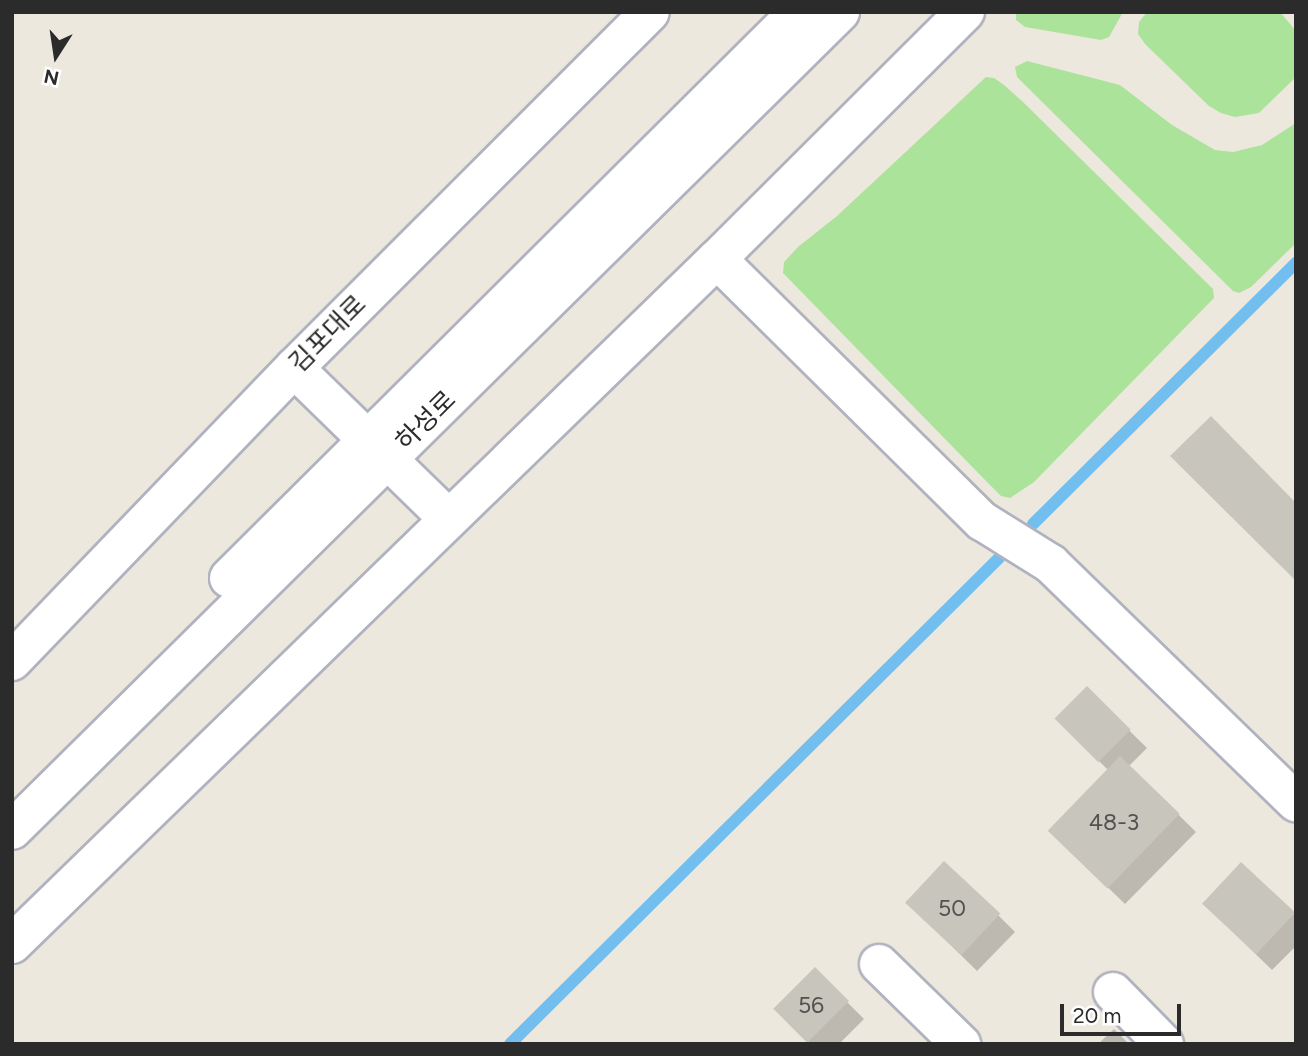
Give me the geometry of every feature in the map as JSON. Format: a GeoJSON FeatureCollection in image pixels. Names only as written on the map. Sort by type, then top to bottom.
{"type":"FeatureCollection","features":[{"type":"Feature","properties":{"kind":"street","name":"김포대로"},"geometry":{"type":"LineString","coordinates":[[12,661],[294,368],[650,12]]}},
{"type":"Feature","properties":{"kind":"street","name":"하성로"},"geometry":{"type":"LineString","coordinates":[[12,830],[798,12]]}},
{"type":"Feature","properties":{"kind":"street","name":"하성로"},"geometry":{"type":"LineString","coordinates":[[12,794],[840,12]]}},
{"type":"Feature","properties":{"kind":"street"},"geometry":{"type":"LineString","coordinates":[[12,944],[717,259],[965,12]]}},
{"type":"Feature","properties":{"kind":"street"},"geometry":{"type":"LineString","coordinates":[[717,259],[982,521],[1051,564],[1296,802]]}},
{"type":"Feature","properties":{"kind":"street"},"geometry":{"type":"LineString","coordinates":[[294,368],[449,519]]}},
{"type":"Feature","properties":{"kind":"street"},"geometry":{"type":"LineString","coordinates":[[879,964],[961,1044]]}},
{"type":"Feature","properties":{"kind":"street"},"geometry":{"type":"LineString","coordinates":[[1113,992],[1164,1044]]}},
{"type":"Feature","properties":{"kind":"green space"},"geometry":{"type":"Polygon","coordinates":[[[1016,12],[1123,12],[1109,37],[1101,40],[1025,27],[1016,20],[1016,12]]]}},
{"type":"Feature","properties":{"kind":"green space"},"geometry":{"type":"Polygon","coordinates":[[[1147,12],[1280,12],[1296,31],[1296,77],[1259,113],[1235,117],[1221,113],[1209,106],[1145,44],[1138,34],[1139,22],[1147,12]]]}},
{"type":"Feature","properties":{"kind":"green space"},"geometry":{"type":"Polygon","coordinates":[[[1027,61],[1120,85],[1172,125],[1215,150],[1233,152],[1262,145],[1296,123],[1296,243],[1251,287],[1239,293],[1233,291],[1017,77],[1015,67],[1027,61]]]}},
{"type":"Feature","properties":{"kind":"green space"},"geometry":{"type":"Polygon","coordinates":[[[986,77],[994,78],[1023,102],[1213,289],[1214,298],[1034,482],[1010,498],[1001,496],[783,273],[784,262],[798,247],[837,216],[986,77]]]}},
{"type":"Feature","properties":{"kind":"building"},"geometry":{"type":"Polygon","coordinates":[[[1211,416],[1296,503],[1296,581],[1170,456],[1211,416]]]}},
{"type":"Feature","properties":{"kind":"building"},"geometry":{"type":"Polygon","coordinates":[[[1087,686],[1131,730],[1098,762],[1054,719],[1087,686]]]}},
{"type":"Feature","properties":{"kind":"building"},"geometry":{"type":"Polygon","coordinates":[[[1120,756],[1180,814],[1107,888],[1048,831],[1120,756]]]}},
{"type":"Feature","properties":{"kind":"building"},"geometry":{"type":"Polygon","coordinates":[[[944,861],[1000,914],[961,955],[905,903],[944,861]]]}},
{"type":"Feature","properties":{"kind":"building"},"geometry":{"type":"Polygon","coordinates":[[[1241,862],[1295,912],[1256,954],[1202,904],[1241,862]]]}},
{"type":"Feature","properties":{"kind":"building"},"geometry":{"type":"Polygon","coordinates":[[[815,967],[849,1001],[807,1043],[773,1009],[815,967]]]}},
{"type":"Feature","properties":{"kind":"waterway"},"geometry":{"type":"LineString","coordinates":[[1033,524],[1296,263]]}},
{"type":"Feature","properties":{"kind":"waterway"},"geometry":{"type":"LineString","coordinates":[[510,1044],[999,558]]}}]}
